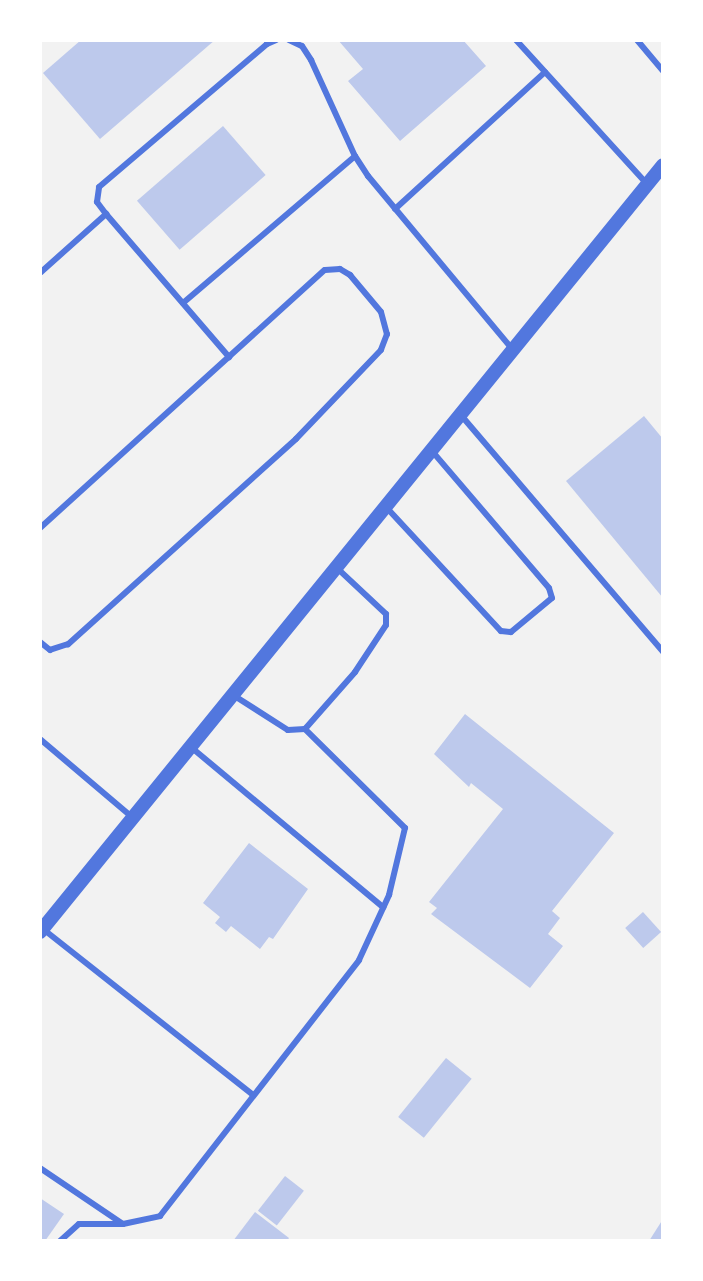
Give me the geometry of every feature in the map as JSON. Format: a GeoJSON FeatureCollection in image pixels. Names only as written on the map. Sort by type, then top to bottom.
{"type":"FeatureCollection","features":[{"type":"Feature","properties":{"kind":"street"},"geometry":{"type":"LineString","coordinates":[[42,930],[663,165]]}},
{"type":"Feature","properties":{"kind":"lane"},"geometry":{"type":"LineString","coordinates":[[229,357],[106,214],[97,202],[99,187],[267,44],[276,40]]}},
{"type":"Feature","properties":{"kind":"lane"},"geometry":{"type":"LineString","coordinates":[[289,40],[302,46],[311,60],[355,156],[395,209],[513,350]]}},
{"type":"Feature","properties":{"kind":"lane"},"geometry":{"type":"LineString","coordinates":[[516,40],[647,184]]}},
{"type":"Feature","properties":{"kind":"lane"},"geometry":{"type":"LineString","coordinates":[[637,40],[663,71]]}},
{"type":"Feature","properties":{"kind":"lane"},"geometry":{"type":"LineString","coordinates":[[395,209],[545,72]]}},
{"type":"Feature","properties":{"kind":"lane"},"geometry":{"type":"LineString","coordinates":[[183,303],[355,156]]}},
{"type":"Feature","properties":{"kind":"lane"},"geometry":{"type":"LineString","coordinates":[[40,273],[106,214]]}},
{"type":"Feature","properties":{"kind":"lane"},"geometry":{"type":"LineString","coordinates":[[40,528],[325,270],[340,269],[350,275],[381,312],[387,334],[381,350],[296,439],[68,644],[50,650],[40,642]]}},
{"type":"Feature","properties":{"kind":"lane"},"geometry":{"type":"LineString","coordinates":[[460,414],[663,652]]}},
{"type":"Feature","properties":{"kind":"lane"},"geometry":{"type":"LineString","coordinates":[[386,507],[501,631],[511,632],[552,598],[549,588],[431,450]]}},
{"type":"Feature","properties":{"kind":"lane"},"geometry":{"type":"LineString","coordinates":[[233,695],[288,730],[305,729],[355,672],[386,625],[386,614],[336,567]]}},
{"type":"Feature","properties":{"kind":"lane"},"geometry":{"type":"LineString","coordinates":[[60,1241],[79,1224],[123,1224],[160,1216],[359,960],[383,907],[405,828],[305,729]]}},
{"type":"Feature","properties":{"kind":"lane"},"geometry":{"type":"LineString","coordinates":[[40,739],[133,818]]}},
{"type":"Feature","properties":{"kind":"lane"},"geometry":{"type":"LineString","coordinates":[[191,747],[383,907]]}},
{"type":"Feature","properties":{"kind":"lane"},"geometry":{"type":"LineString","coordinates":[[42,930],[253,1095]]}},
{"type":"Feature","properties":{"kind":"lane"},"geometry":{"type":"LineString","coordinates":[[40,1168],[123,1224]]}},
{"type":"Feature","properties":{"kind":"building"},"geometry":{"type":"Polygon","coordinates":[[[81,40],[215,40],[100,139],[43,73],[81,40]]]}},
{"type":"Feature","properties":{"kind":"building"},"geometry":{"type":"Polygon","coordinates":[[[338,40],[463,40],[486,66],[400,141],[348,81],[363,69],[338,40]]]}},
{"type":"Feature","properties":{"kind":"building"},"geometry":{"type":"Polygon","coordinates":[[[223,126],[266,175],[180,250],[137,201],[223,126]]]}},
{"type":"Feature","properties":{"kind":"building"},"geometry":{"type":"Polygon","coordinates":[[[644,416],[663,439],[663,598],[566,481],[644,416]]]}},
{"type":"Feature","properties":{"kind":"building"},"geometry":{"type":"Polygon","coordinates":[[[465,714],[614,833],[552,911],[560,918],[548,934],[563,946],[530,988],[431,914],[437,908],[429,902],[503,809],[471,783],[469,787],[434,754],[465,714]]]}},
{"type":"Feature","properties":{"kind":"building"},"geometry":{"type":"Polygon","coordinates":[[[249,843],[308,889],[273,939],[269,937],[260,949],[231,926],[226,932],[215,923],[220,917],[203,903],[249,843]]]}},
{"type":"Feature","properties":{"kind":"building"},"geometry":{"type":"Polygon","coordinates":[[[643,912],[661,932],[643,948],[625,928],[643,912]]]}},
{"type":"Feature","properties":{"kind":"building"},"geometry":{"type":"Polygon","coordinates":[[[446,1058],[472,1079],[424,1138],[398,1117],[446,1058]]]}},
{"type":"Feature","properties":{"kind":"building"},"geometry":{"type":"Polygon","coordinates":[[[285,1176],[304,1191],[277,1225],[258,1211],[285,1176]]]}},
{"type":"Feature","properties":{"kind":"building"},"geometry":{"type":"Polygon","coordinates":[[[40,1198],[64,1214],[45,1241],[40,1241],[40,1198]]]}},
{"type":"Feature","properties":{"kind":"building"},"geometry":{"type":"Polygon","coordinates":[[[255,1212],[289,1238],[287,1241],[233,1241],[255,1212]]]}},
{"type":"Feature","properties":{"kind":"building"},"geometry":{"type":"Polygon","coordinates":[[[663,1219],[663,1241],[649,1241],[663,1219]]]}}]}
